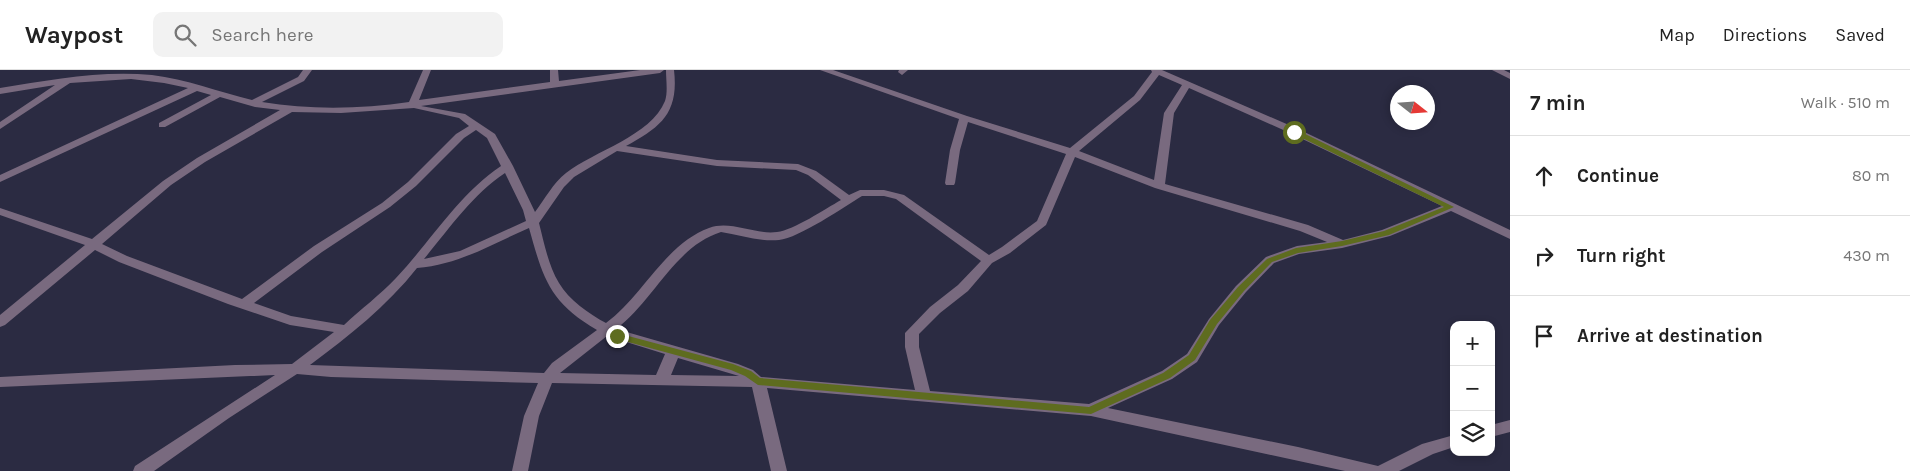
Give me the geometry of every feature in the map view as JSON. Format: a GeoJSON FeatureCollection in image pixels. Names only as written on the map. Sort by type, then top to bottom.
{"type":"FeatureCollection","features":[{"type":"Feature","properties":{"kind":"street"},"geometry":{"type":"LineString","coordinates":[[0,90],[75,78],[110,70]]}},
{"type":"Feature","properties":{"kind":"street"},"geometry":{"type":"LineString","coordinates":[[254,103],[301,79],[308,70]]}},
{"type":"Feature","properties":{"kind":"street"},"geometry":{"type":"LineString","coordinates":[[410,106],[427,70]]}},
{"type":"Feature","properties":{"kind":"street"},"geometry":{"type":"LineString","coordinates":[[554,70],[555,85]]}},
{"type":"Feature","properties":{"kind":"street"},"geometry":{"type":"LineString","coordinates":[[0,126],[75,78],[152,78],[254,103],[291,108],[343,109],[410,106],[660,70]]}},
{"type":"Feature","properties":{"kind":"street"},"geometry":{"type":"LineString","coordinates":[[414,264],[431,264],[462,254],[534,221],[561,184],[570,175],[648,127],[662,114],[670,101],[670,70]]}},
{"type":"Feature","properties":{"kind":"street"},"geometry":{"type":"LineString","coordinates":[[824,70],[964,118],[1072,152],[1159,186],[1304,228],[1342,244]]}},
{"type":"Feature","properties":{"kind":"street"},"geometry":{"type":"LineString","coordinates":[[1496,70],[1510,76]]}},
{"type":"Feature","properties":{"kind":"street"},"geometry":{"type":"LineString","coordinates":[[924,397],[916,369],[912,333],[935,310],[963,288],[988,260],[1006,250],[1042,223],[1072,152],[1084,140],[1137,98],[1157,71],[1311,139],[1510,235]]}},
{"type":"Feature","properties":{"kind":"street"},"geometry":{"type":"LineString","coordinates":[[1159,186],[1169,114],[1187,84]]}},
{"type":"Feature","properties":{"kind":"street"},"geometry":{"type":"LineString","coordinates":[[0,179],[195,88]]}},
{"type":"Feature","properties":{"kind":"street"},"geometry":{"type":"LineString","coordinates":[[162,125],[219,94]]}},
{"type":"Feature","properties":{"kind":"street"},"geometry":{"type":"LineString","coordinates":[[410,106],[462,116],[491,136],[508,166],[534,221],[547,271],[554,286],[583,316],[607,332],[733,368],[748,374],[758,382],[779,471]]}},
{"type":"Feature","properties":{"kind":"street"},"geometry":{"type":"LineString","coordinates":[[0,322],[167,183],[201,160],[291,108]]}},
{"type":"Feature","properties":{"kind":"street"},"geometry":{"type":"LineString","coordinates":[[950,183],[955,150],[964,118]]}},
{"type":"Feature","properties":{"kind":"street"},"geometry":{"type":"LineString","coordinates":[[244,304],[318,249],[386,205],[412,184],[460,136],[477,125]]}},
{"type":"Feature","properties":{"kind":"street"},"geometry":{"type":"LineString","coordinates":[[616,148],[717,163],[798,167],[812,173],[849,200]]}},
{"type":"Feature","properties":{"kind":"street"},"geometry":{"type":"LineString","coordinates":[[141,471],[224,414],[295,369],[347,330],[383,299],[447,223],[490,178],[508,166]]}},
{"type":"Feature","properties":{"kind":"street"},"geometry":{"type":"LineString","coordinates":[[520,471],[537,398],[548,376],[557,367],[607,332],[634,305],[665,267],[688,246],[711,231],[722,228],[762,236],[780,236],[816,220],[860,193],[884,193],[900,197],[988,260]]}},
{"type":"Feature","properties":{"kind":"street"},"geometry":{"type":"LineString","coordinates":[[1091,410],[1166,375],[1192,358],[1214,322],[1241,289],[1270,260],[1296,250],[1342,244],[1386,233],[1450,207]]}},
{"type":"Feature","properties":{"kind":"street"},"geometry":{"type":"LineString","coordinates":[[0,211],[93,244],[131,262],[290,320],[347,330]]}},
{"type":"Feature","properties":{"kind":"street"},"geometry":{"type":"LineString","coordinates":[[661,381],[673,352]]}},
{"type":"Feature","properties":{"kind":"street"},"geometry":{"type":"LineString","coordinates":[[0,382],[235,370],[295,369],[331,372],[758,382],[1091,410],[1298,453],[1373,471]]}},
{"type":"Feature","properties":{"kind":"street"},"geometry":{"type":"LineString","coordinates":[[1495,430],[1510,426]]}},
{"type":"Feature","properties":{"kind":"street"},"geometry":{"type":"LineString","coordinates":[[1384,471],[1428,449],[1450,442]]}},
{"type":"Feature","properties":{"kind":"route"},"geometry":{"type":"LineString","coordinates":[[617,336],[733,368],[748,374],[758,382],[1091,410],[1166,375],[1192,358],[1214,322],[1241,289],[1270,260],[1296,250],[1342,244],[1386,233],[1450,207],[1294,132]]}}]}
